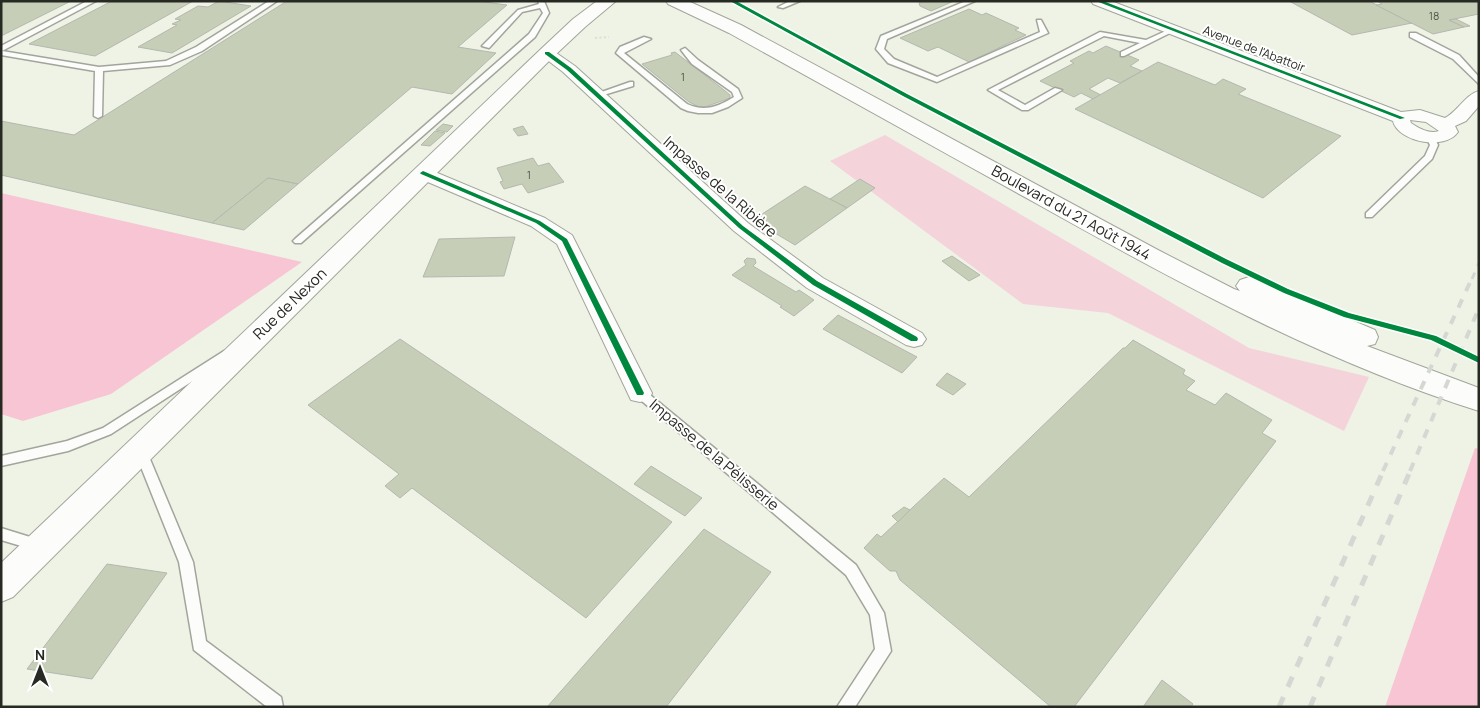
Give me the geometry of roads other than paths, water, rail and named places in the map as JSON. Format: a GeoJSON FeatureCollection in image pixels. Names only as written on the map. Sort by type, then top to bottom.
{"type":"FeatureCollection","features":[{"type":"Feature","properties":{"kind":"main road","name":"Rue de Nexon"},"geometry":{"type":"LineString","coordinates":[[1,586],[547,53],[578,20],[608,1]]}},
{"type":"Feature","properties":{"kind":"main road","name":"Boulevard du 21 Août 1944"},"geometry":{"type":"LineString","coordinates":[[674,1],[735,29],[1149,256],[1225,295],[1308,333],[1400,371],[1479,400]]}},
{"type":"Feature","properties":{"kind":"main road","name":"Boulevard du 21 Août 1944"},"geometry":{"type":"LineString","coordinates":[[711,1],[725,11],[1220,273],[1393,349],[1479,380]]}},
{"type":"Feature","properties":{"kind":"street","name":"Avenue de l'Abattoir"},"geometry":{"type":"LineString","coordinates":[[1098,1],[1402,118]]}},
{"type":"Feature","properties":{"kind":"street","name":"Impasse de la Ribière"},"geometry":{"type":"LineString","coordinates":[[547,53],[569,69],[597,94],[740,227],[816,283],[914,339]]}},
{"type":"Feature","properties":{"kind":"street"},"geometry":{"type":"LineString","coordinates":[[1444,125],[1460,117],[1479,96]]}},
{"type":"Feature","properties":{"kind":"street"},"geometry":{"type":"LineString","coordinates":[[1408,115],[1423,116],[1444,125],[1449,132],[1447,135],[1430,137],[1408,129],[1401,122],[1402,118],[1408,115]]}},
{"type":"Feature","properties":{"kind":"street","name":"Impasse de la Pélisserie"},"geometry":{"type":"LineString","coordinates":[[423,173],[538,222],[565,240],[640,393]]}},
{"type":"Feature","properties":{"kind":"lane"},"geometry":{"type":"LineString","coordinates":[[1,49],[93,1]]}},
{"type":"Feature","properties":{"kind":"lane"},"geometry":{"type":"LineString","coordinates":[[1,52],[99,69],[167,63],[199,49],[274,1]]}},
{"type":"Feature","properties":{"kind":"lane"},"geometry":{"type":"LineString","coordinates":[[781,7],[797,1]]}},
{"type":"Feature","properties":{"kind":"lane"},"geometry":{"type":"LineString","coordinates":[[972,1],[884,38],[880,49],[891,61],[937,80],[1044,33],[1039,21]]}},
{"type":"Feature","properties":{"kind":"lane"},"geometry":{"type":"LineString","coordinates":[[298,241],[532,35],[546,12],[541,3],[520,12],[486,46]]}},
{"type":"Feature","properties":{"kind":"lane"},"geometry":{"type":"LineString","coordinates":[[1124,54],[1172,30]]}},
{"type":"Feature","properties":{"kind":"lane"},"geometry":{"type":"LineString","coordinates":[[1058,90],[1025,108],[992,90],[1103,34],[1147,42]]}},
{"type":"Feature","properties":{"kind":"lane"},"geometry":{"type":"LineString","coordinates":[[1412,35],[1456,57],[1479,82]]}},
{"type":"Feature","properties":{"kind":"lane"},"geometry":{"type":"LineString","coordinates":[[646,39],[623,49],[620,53],[684,106],[695,112],[712,110],[726,106],[738,98],[735,91],[695,62],[686,50]]}},
{"type":"Feature","properties":{"kind":"lane"},"geometry":{"type":"LineString","coordinates":[[98,116],[99,69]]}},
{"type":"Feature","properties":{"kind":"lane"},"geometry":{"type":"LineString","coordinates":[[597,94],[630,84]]}},
{"type":"Feature","properties":{"kind":"lane"},"geometry":{"type":"LineString","coordinates":[[1369,216],[1429,158],[1434,145],[1430,137]]}},
{"type":"Feature","properties":{"kind":"lane"},"geometry":{"type":"LineString","coordinates":[[1,461],[68,446],[107,431],[264,330]]}},
{"type":"Feature","properties":{"kind":"lane","name":"Impasse de la Pélisserie"},"geometry":{"type":"LineString","coordinates":[[640,393],[851,570],[877,613],[883,651],[845,707]]}},
{"type":"Feature","properties":{"kind":"lane"},"geometry":{"type":"LineString","coordinates":[[140,450],[186,562],[199,645],[275,703],[275,707]]}},
{"type":"Feature","properties":{"kind":"lane"},"geometry":{"type":"LineString","coordinates":[[1,534],[42,546]]}},
{"type":"Feature","properties":{"kind":"railway"},"geometry":{"type":"LineString","coordinates":[[1472,279],[1479,263]]}},
{"type":"Feature","properties":{"kind":"railway"},"geometry":{"type":"LineString","coordinates":[[1383,471],[1472,278]]}},
{"type":"Feature","properties":{"kind":"railway"},"geometry":{"type":"LineString","coordinates":[[1410,471],[1479,308]]}},
{"type":"Feature","properties":{"kind":"railway"},"geometry":{"type":"LineString","coordinates":[[1279,707],[1384,469]]}},
{"type":"Feature","properties":{"kind":"railway"},"geometry":{"type":"LineString","coordinates":[[1310,707],[1411,469]]}}]}
